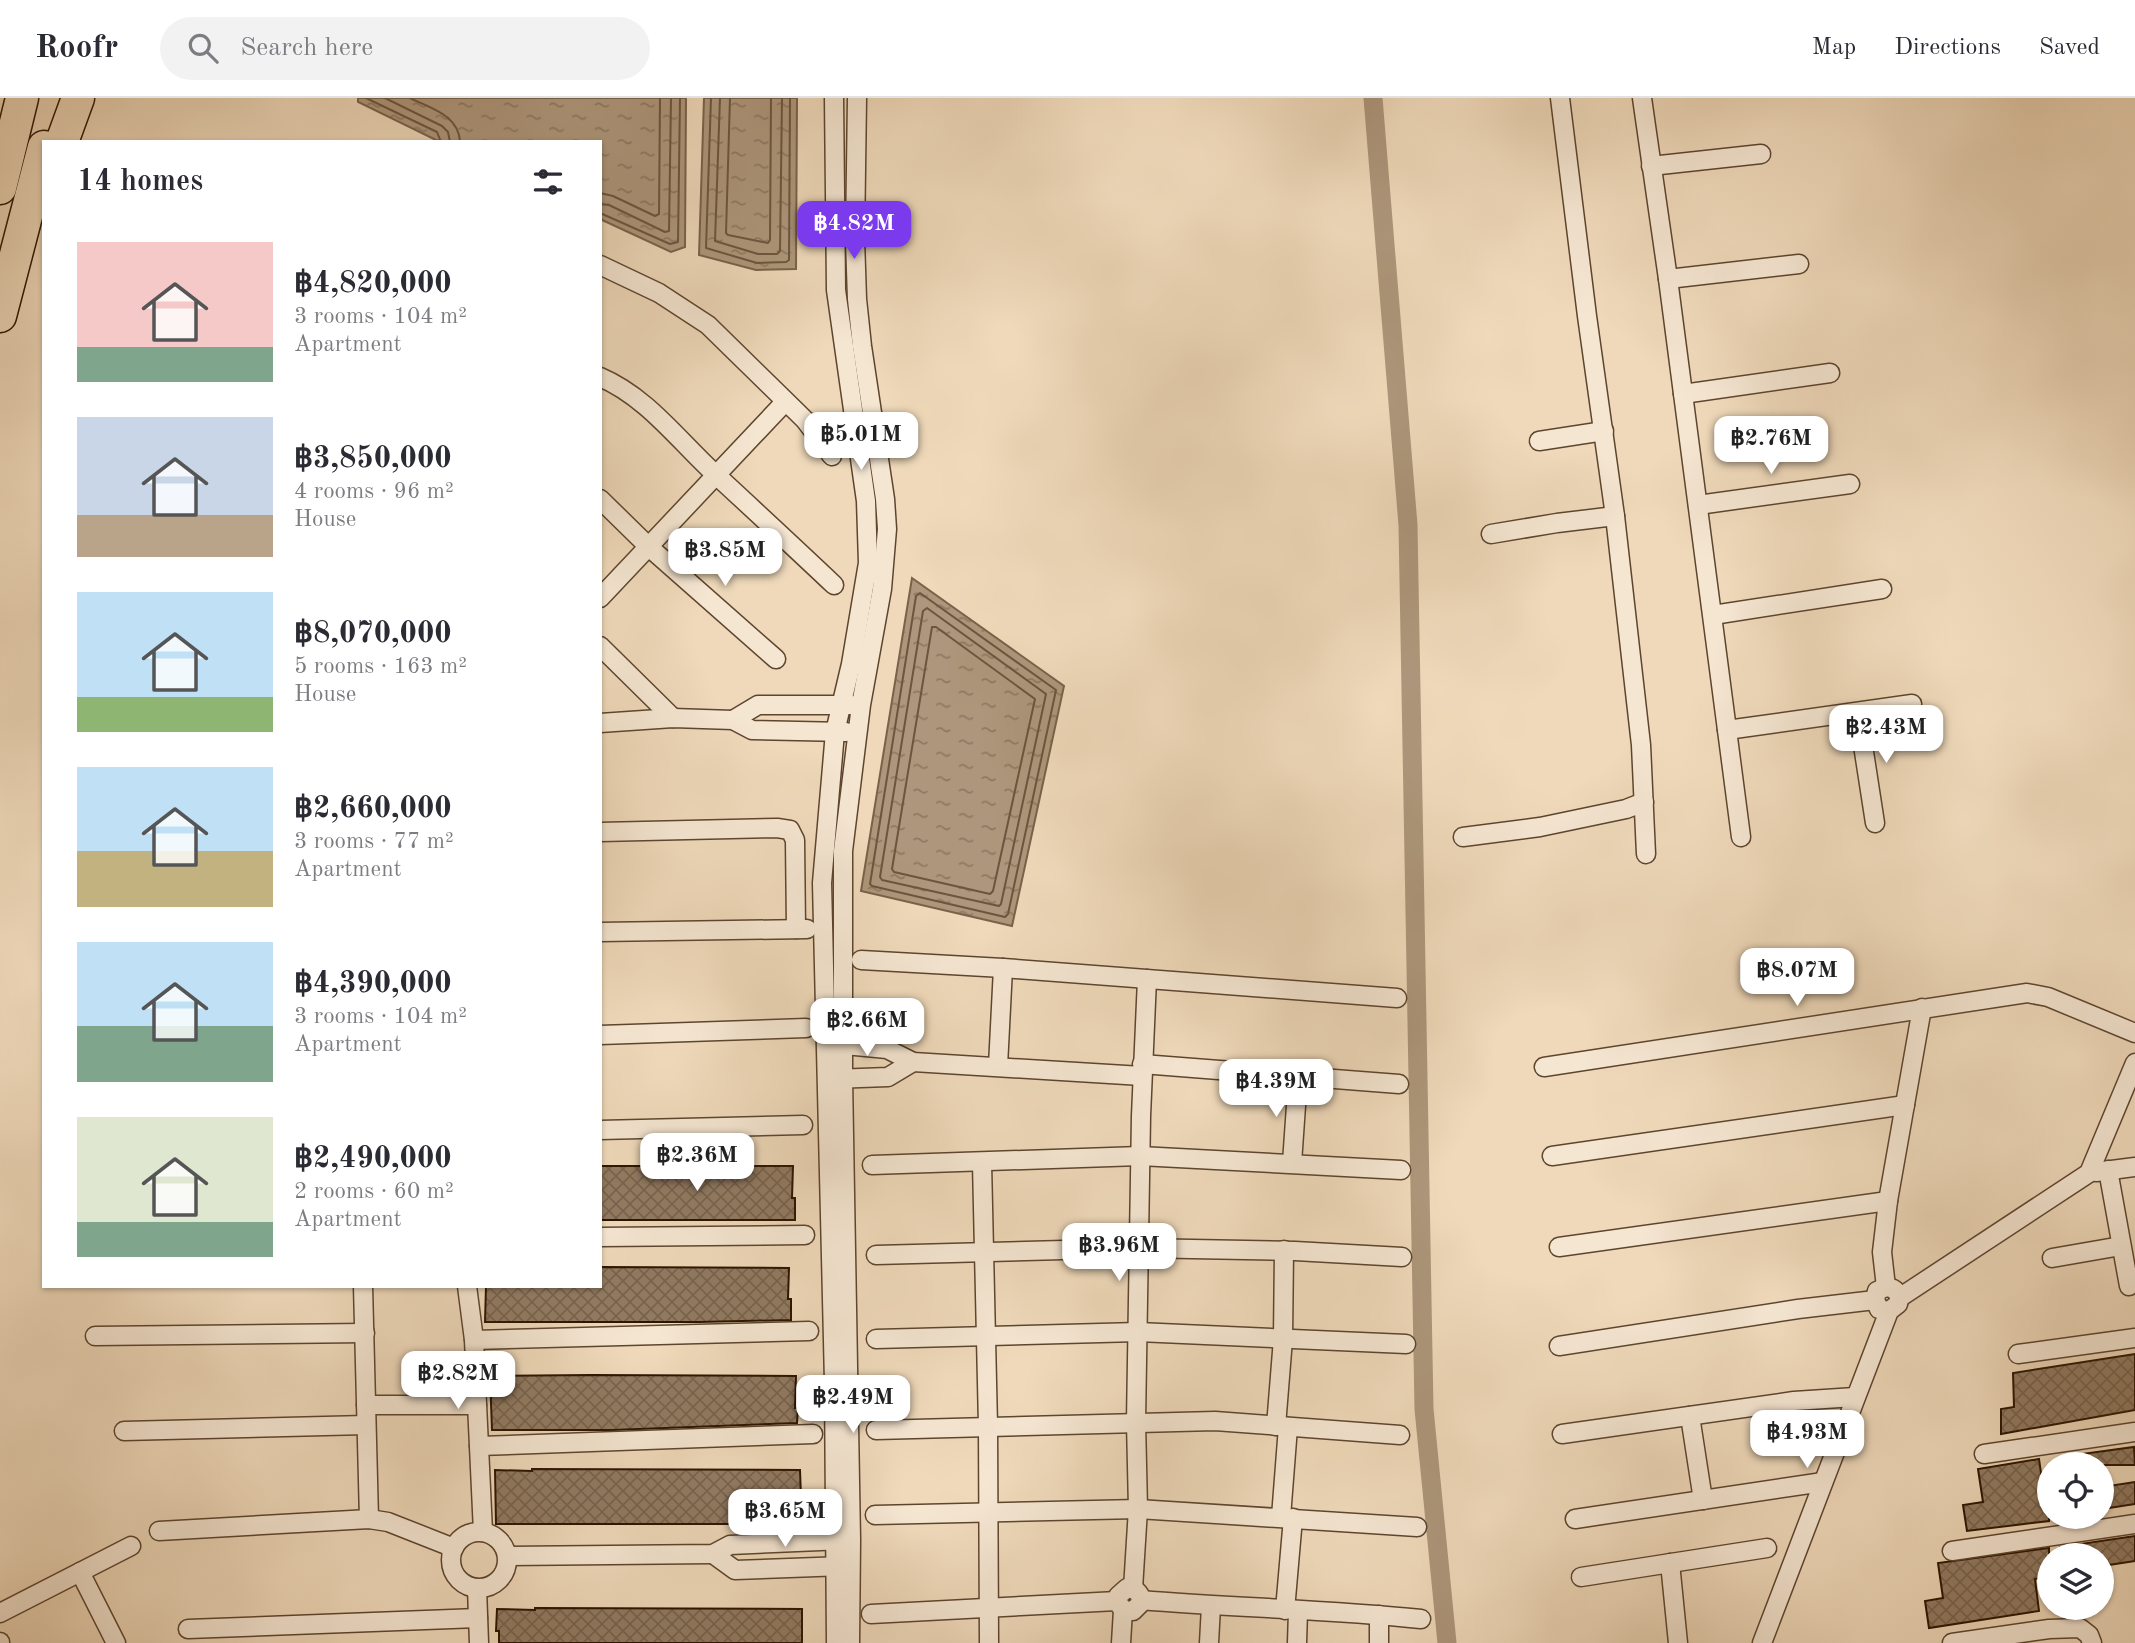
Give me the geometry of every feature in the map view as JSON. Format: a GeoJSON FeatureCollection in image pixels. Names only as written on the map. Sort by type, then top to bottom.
{"type":"FeatureCollection","features":[{"type":"Feature","properties":{"kind":"highway"},"geometry":{"type":"LineString","coordinates":[[0,188],[22,98]]}},
{"type":"Feature","properties":{"kind":"highway"},"geometry":{"type":"LineString","coordinates":[[45,140],[56,98]]}},
{"type":"Feature","properties":{"kind":"highway"},"geometry":{"type":"LineString","coordinates":[[63,140],[78,98]]}},
{"type":"Feature","properties":{"kind":"highway"},"geometry":{"type":"LineString","coordinates":[[0,316],[42,152]]}},
{"type":"Feature","properties":{"kind":"highway"},"geometry":{"type":"LineString","coordinates":[[21,238],[42,190]]}},
{"type":"Feature","properties":{"kind":"street"},"geometry":{"type":"LineString","coordinates":[[834,98],[836,290],[866,501],[868,563],[835,732],[823,853],[823,928],[834,1044],[843,1540],[836,1643]]}},
{"type":"Feature","properties":{"kind":"street"},"geometry":{"type":"LineString","coordinates":[[834,1044],[842,928],[843,851],[861,705],[886,558],[885,499],[857,299],[857,98]]}},
{"type":"Feature","properties":{"kind":"street"},"geometry":{"type":"LineString","coordinates":[[1560,98],[1615,516],[1641,745],[1646,854]]}},
{"type":"Feature","properties":{"kind":"street"},"geometry":{"type":"LineString","coordinates":[[1642,98],[1741,837]]}},
{"type":"Feature","properties":{"kind":"street"},"geometry":{"type":"LineString","coordinates":[[1651,166],[1761,153]]}},
{"type":"Feature","properties":{"kind":"street"},"geometry":{"type":"LineString","coordinates":[[1668,279],[1799,264]]}},
{"type":"Feature","properties":{"kind":"street"},"geometry":{"type":"LineString","coordinates":[[602,266],[659,293],[708,325],[805,420],[832,456]]}},
{"type":"Feature","properties":{"kind":"street"},"geometry":{"type":"LineString","coordinates":[[1683,394],[1829,373]]}},
{"type":"Feature","properties":{"kind":"street"},"geometry":{"type":"LineString","coordinates":[[602,378],[626,390],[645,405],[834,585]]}},
{"type":"Feature","properties":{"kind":"street"},"geometry":{"type":"LineString","coordinates":[[602,596],[785,402]]}},
{"type":"Feature","properties":{"kind":"street"},"geometry":{"type":"LineString","coordinates":[[1539,441],[1604,431]]}},
{"type":"Feature","properties":{"kind":"street"},"geometry":{"type":"LineString","coordinates":[[1698,505],[1850,484]]}},
{"type":"Feature","properties":{"kind":"street"},"geometry":{"type":"LineString","coordinates":[[602,501],[649,547],[776,659]]}},
{"type":"Feature","properties":{"kind":"street"},"geometry":{"type":"LineString","coordinates":[[1491,534],[1615,516]]}},
{"type":"Feature","properties":{"kind":"street"},"geometry":{"type":"LineString","coordinates":[[1713,615],[1882,589]]}},
{"type":"Feature","properties":{"kind":"street"},"geometry":{"type":"LineString","coordinates":[[602,648],[673,718]]}},
{"type":"Feature","properties":{"kind":"street"},"geometry":{"type":"LineString","coordinates":[[1727,730],[1912,704]]}},
{"type":"Feature","properties":{"kind":"street"},"geometry":{"type":"LineString","coordinates":[[733,720],[758,705],[861,705]]}},
{"type":"Feature","properties":{"kind":"street"},"geometry":{"type":"LineString","coordinates":[[1858,713],[1875,823]]}},
{"type":"Feature","properties":{"kind":"street"},"geometry":{"type":"LineString","coordinates":[[602,723],[673,718],[733,720],[752,730],[858,732]]}},
{"type":"Feature","properties":{"kind":"street"},"geometry":{"type":"LineString","coordinates":[[1463,836],[1540,827],[1626,809],[1644,802]]}},
{"type":"Feature","properties":{"kind":"street"},"geometry":{"type":"LineString","coordinates":[[602,832],[777,828],[790,830],[794,840],[796,929]]}},
{"type":"Feature","properties":{"kind":"street"},"geometry":{"type":"LineString","coordinates":[[602,932],[842,928]]}},
{"type":"Feature","properties":{"kind":"street"},"geometry":{"type":"LineString","coordinates":[[861,960],[1396,998]]}},
{"type":"Feature","properties":{"kind":"street"},"geometry":{"type":"LineString","coordinates":[[998,1066],[1003,968]]}},
{"type":"Feature","properties":{"kind":"street"},"geometry":{"type":"LineString","coordinates":[[871,1614],[988,1608],[1120,1606],[1133,1611],[1137,1609],[1136,1423],[1140,1156],[1147,979]]}},
{"type":"Feature","properties":{"kind":"street"},"geometry":{"type":"LineString","coordinates":[[1544,1068],[2027,993],[2048,997],[2135,1033]]}},
{"type":"Feature","properties":{"kind":"street"},"geometry":{"type":"LineString","coordinates":[[1762,1643],[1855,1397],[1887,1299],[1882,1252],[1888,1201],[1923,1009]]}},
{"type":"Feature","properties":{"kind":"street"},"geometry":{"type":"LineString","coordinates":[[602,1035],[806,1028]]}},
{"type":"Feature","properties":{"kind":"street"},"geometry":{"type":"LineString","coordinates":[[834,1044],[887,1049],[913,1062],[1298,1077],[1399,1084]]}},
{"type":"Feature","properties":{"kind":"street"},"geometry":{"type":"LineString","coordinates":[[835,1079],[888,1077],[913,1062]]}},
{"type":"Feature","properties":{"kind":"street"},"geometry":{"type":"LineString","coordinates":[[2089,1173],[2134,1066]]}},
{"type":"Feature","properties":{"kind":"street"},"geometry":{"type":"LineString","coordinates":[[1292,1163],[1298,1077]]}},
{"type":"Feature","properties":{"kind":"street"},"geometry":{"type":"LineString","coordinates":[[1552,1156],[1905,1105]]}},
{"type":"Feature","properties":{"kind":"street"},"geometry":{"type":"LineString","coordinates":[[602,1130],[803,1125]]}},
{"type":"Feature","properties":{"kind":"street"},"geometry":{"type":"LineString","coordinates":[[872,1165],[1140,1156],[1401,1170]]}},
{"type":"Feature","properties":{"kind":"street"},"geometry":{"type":"LineString","coordinates":[[982,1163],[988,1426],[989,1643]]}},
{"type":"Feature","properties":{"kind":"street"},"geometry":{"type":"LineString","coordinates":[[1559,1346],[1887,1299],[2089,1173],[2135,1167]]}},
{"type":"Feature","properties":{"kind":"street"},"geometry":{"type":"LineString","coordinates":[[2108,1170],[2129,1286]]}},
{"type":"Feature","properties":{"kind":"street"},"geometry":{"type":"LineString","coordinates":[[1559,1247],[1888,1201]]}},
{"type":"Feature","properties":{"kind":"street"},"geometry":{"type":"LineString","coordinates":[[602,1237],[805,1235]]}},
{"type":"Feature","properties":{"kind":"street"},"geometry":{"type":"LineString","coordinates":[[2052,1258],[2121,1245]]}},
{"type":"Feature","properties":{"kind":"street"},"geometry":{"type":"LineString","coordinates":[[876,1255],[1139,1248],[1402,1257]]}},
{"type":"Feature","properties":{"kind":"street"},"geometry":{"type":"LineString","coordinates":[[1284,1251],[1282,1427],[1292,1611],[1297,1643]]}},
{"type":"Feature","properties":{"kind":"street"},"geometry":{"type":"LineString","coordinates":[[363,1288],[369,1519]]}},
{"type":"Feature","properties":{"kind":"street"},"geometry":{"type":"LineString","coordinates":[[467,1288],[474,1340],[483,1532]]}},
{"type":"Feature","properties":{"kind":"street"},"geometry":{"type":"LineString","coordinates":[[474,1340],[809,1331]]}},
{"type":"Feature","properties":{"kind":"street"},"geometry":{"type":"LineString","coordinates":[[876,1339],[1138,1332],[1406,1344]]}},
{"type":"Feature","properties":{"kind":"street"},"geometry":{"type":"LineString","coordinates":[[95,1335],[365,1333]]}},
{"type":"Feature","properties":{"kind":"street"},"geometry":{"type":"LineString","coordinates":[[2018,1354],[2135,1338]]}},
{"type":"Feature","properties":{"kind":"street"},"geometry":{"type":"LineString","coordinates":[[1562,1434],[1794,1401],[1855,1397]]}},
{"type":"Feature","properties":{"kind":"street"},"geometry":{"type":"LineString","coordinates":[[366,1405],[477,1405]]}},
{"type":"Feature","properties":{"kind":"street"},"geometry":{"type":"LineString","coordinates":[[1690,1416],[1703,1500]]}},
{"type":"Feature","properties":{"kind":"street"},"geometry":{"type":"LineString","coordinates":[[876,1430],[1215,1421],[1400,1435]]}},
{"type":"Feature","properties":{"kind":"street"},"geometry":{"type":"LineString","coordinates":[[124,1431],[366,1425]]}},
{"type":"Feature","properties":{"kind":"street"},"geometry":{"type":"LineString","coordinates":[[1984,1454],[2135,1432]]}},
{"type":"Feature","properties":{"kind":"street"},"geometry":{"type":"LineString","coordinates":[[479,1446],[813,1434]]}},
{"type":"Feature","properties":{"kind":"street"},"geometry":{"type":"LineString","coordinates":[[1575,1519],[1823,1482]]}},
{"type":"Feature","properties":{"kind":"street"},"geometry":{"type":"LineString","coordinates":[[875,1516],[1138,1509],[1417,1527]]}},
{"type":"Feature","properties":{"kind":"street"},"geometry":{"type":"LineString","coordinates":[[159,1531],[369,1519],[388,1522],[454,1548]]}},
{"type":"Feature","properties":{"kind":"street"},"geometry":{"type":"LineString","coordinates":[[1952,1551],[2135,1524]]}},
{"type":"Feature","properties":{"kind":"street"},"geometry":{"type":"LineString","coordinates":[[483,1532],[497,1538],[504,1546],[507,1556],[504,1572],[499,1579],[485,1587],[467,1585],[458,1578],[453,1569],[454,1548],[466,1535],[483,1532]]}},
{"type":"Feature","properties":{"kind":"street"},"geometry":{"type":"LineString","coordinates":[[507,1556],[713,1554],[730,1545],[843,1540]]}},
{"type":"Feature","properties":{"kind":"street"},"geometry":{"type":"LineString","coordinates":[[0,1613],[131,1546]]}},
{"type":"Feature","properties":{"kind":"street"},"geometry":{"type":"LineString","coordinates":[[1581,1577],[1767,1548]]}},
{"type":"Feature","properties":{"kind":"street"},"geometry":{"type":"LineString","coordinates":[[713,1554],[735,1570],[843,1567]]}},
{"type":"Feature","properties":{"kind":"street"},"geometry":{"type":"LineString","coordinates":[[1670,1563],[1678,1643]]}},
{"type":"Feature","properties":{"kind":"street"},"geometry":{"type":"LineString","coordinates":[[843,1567],[850,1643]]}},
{"type":"Feature","properties":{"kind":"street"},"geometry":{"type":"LineString","coordinates":[[79,1572],[116,1643]]}},
{"type":"Feature","properties":{"kind":"street"},"geometry":{"type":"LineString","coordinates":[[477,1588],[479,1643]]}},
{"type":"Feature","properties":{"kind":"street"},"geometry":{"type":"LineString","coordinates":[[1137,1594],[1211,1606],[1421,1619]]}},
{"type":"Feature","properties":{"kind":"street"},"geometry":{"type":"LineString","coordinates":[[1120,1606],[1121,1643]]}},
{"type":"Feature","properties":{"kind":"street"},"geometry":{"type":"LineString","coordinates":[[1209,1643],[1211,1606]]}},
{"type":"Feature","properties":{"kind":"street"},"geometry":{"type":"LineString","coordinates":[[1379,1643],[1380,1615]]}},
{"type":"Feature","properties":{"kind":"street"},"geometry":{"type":"LineString","coordinates":[[188,1629],[478,1618]]}},
{"type":"Feature","properties":{"kind":"street"},"geometry":{"type":"LineString","coordinates":[[1952,1643],[2049,1629],[2080,1628],[2089,1635],[2092,1643]]}},
{"type":"Feature","properties":{"kind":"water"},"geometry":{"type":"Polygon","coordinates":[[[358,98],[686,98],[685,247],[671,252],[602,220],[602,140],[436,140],[358,102],[358,98]]]}},
{"type":"Feature","properties":{"kind":"water"},"geometry":{"type":"Polygon","coordinates":[[[704,98],[797,98],[796,269],[756,270],[699,255],[704,98]]]}},
{"type":"Feature","properties":{"kind":"water"},"geometry":{"type":"Polygon","coordinates":[[[912,578],[1064,686],[1012,926],[861,891],[912,578]]]}},
{"type":"Feature","properties":{"kind":"building"},"geometry":{"type":"Polygon","coordinates":[[[602,1166],[793,1166],[792,1198],[795,1198],[795,1220],[602,1220],[602,1166]]]}},
{"type":"Feature","properties":{"kind":"building"},"geometry":{"type":"Polygon","coordinates":[[[602,1267],[789,1268],[788,1299],[791,1299],[791,1320],[485,1322],[486,1288],[602,1288],[602,1267]]]}},
{"type":"Feature","properties":{"kind":"building"},"geometry":{"type":"Polygon","coordinates":[[[2135,1354],[2135,1410],[2001,1434],[2001,1409],[2014,1407],[2013,1373],[2135,1354]]]}},
{"type":"Feature","properties":{"kind":"building"},"geometry":{"type":"Polygon","coordinates":[[[490,1376],[796,1376],[797,1423],[613,1430],[492,1430],[490,1376]]]}},
{"type":"Feature","properties":{"kind":"building"},"geometry":{"type":"Polygon","coordinates":[[[2134,1447],[2135,1465],[2114,1465],[2114,1452],[2097,1452],[2134,1447]]]}},
{"type":"Feature","properties":{"kind":"building"},"geometry":{"type":"Polygon","coordinates":[[[2037,1459],[2037,1522],[1967,1531],[1963,1505],[1983,1502],[1978,1469],[2037,1459]]]}},
{"type":"Feature","properties":{"kind":"building"},"geometry":{"type":"Polygon","coordinates":[[[495,1470],[800,1470],[802,1524],[496,1524],[495,1470]]]}},
{"type":"Feature","properties":{"kind":"building"},"geometry":{"type":"Polygon","coordinates":[[[2135,1482],[2135,1504],[2114,1507],[2114,1485],[2135,1482]]]}},
{"type":"Feature","properties":{"kind":"building"},"geometry":{"type":"Polygon","coordinates":[[[2135,1536],[2135,1561],[2114,1564],[2114,1543],[2087,1543],[2135,1536]]]}},
{"type":"Feature","properties":{"kind":"building"},"geometry":{"type":"Polygon","coordinates":[[[2037,1550],[2037,1611],[1929,1628],[1925,1601],[1943,1598],[1938,1563],[2037,1550]]]}},
{"type":"Feature","properties":{"kind":"building"},"geometry":{"type":"Polygon","coordinates":[[[497,1609],[802,1609],[802,1643],[499,1643],[499,1631],[496,1631],[497,1609]]]}},
{"type":"Feature","properties":{"kind":"waterway"},"geometry":{"type":"LineString","coordinates":[[1373,98],[1408,525],[1424,1409],[1447,1643]]}}]}
